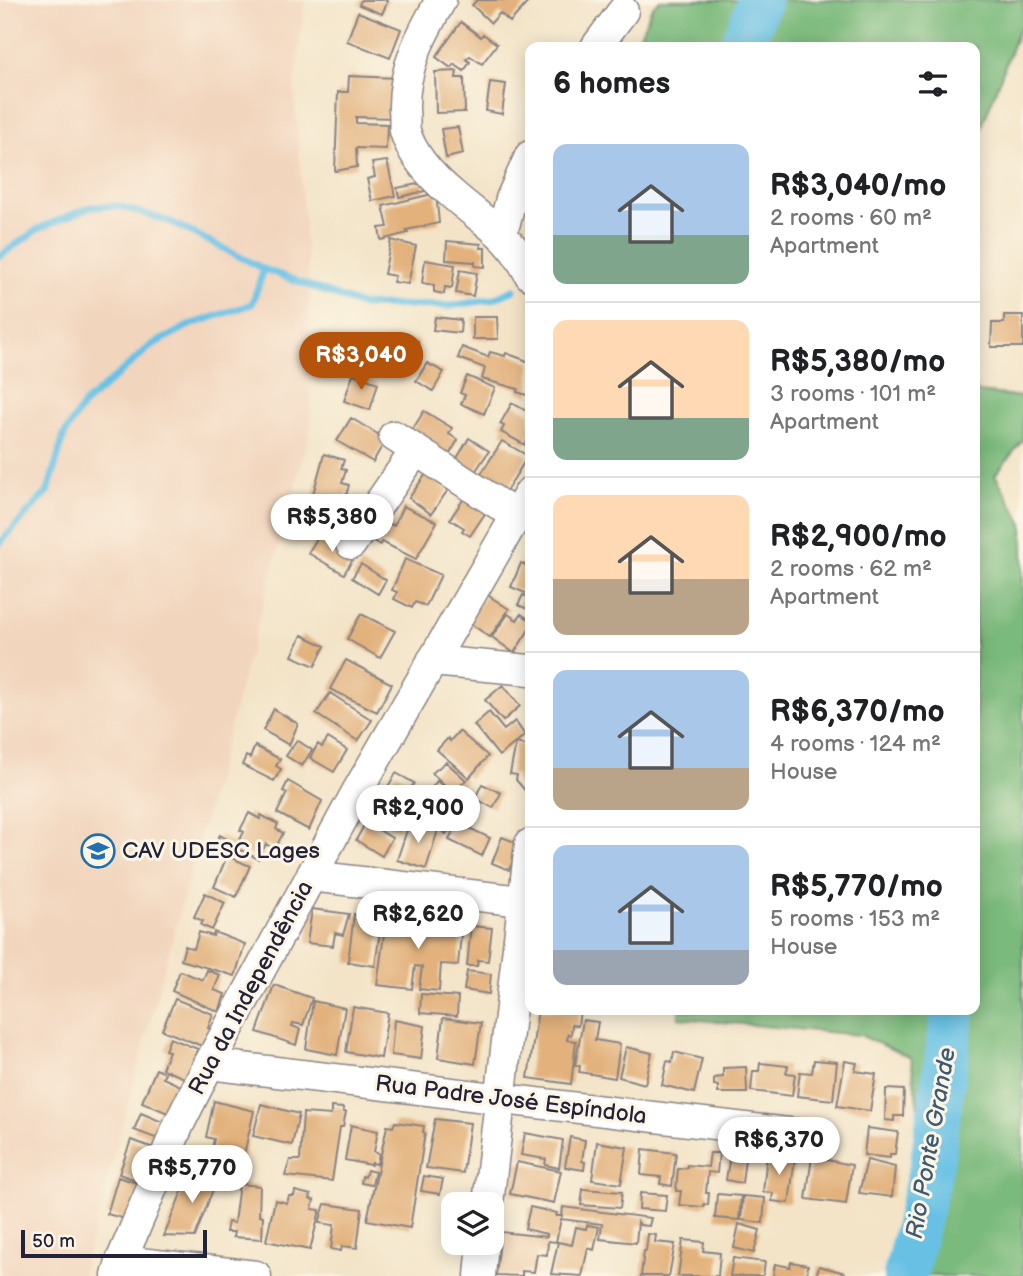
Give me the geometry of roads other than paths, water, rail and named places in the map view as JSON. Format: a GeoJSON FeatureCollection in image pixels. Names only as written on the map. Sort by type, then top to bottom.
{"type":"FeatureCollection","features":[{"type":"Feature","properties":{"kind":"street"},"geometry":{"type":"LineString","coordinates":[[441,0],[425,27],[404,88],[405,130],[420,161],[452,194],[502,233],[525,265]]}},
{"type":"Feature","properties":{"kind":"street"},"geometry":{"type":"LineString","coordinates":[[600,42],[623,11]]}},
{"type":"Feature","properties":{"kind":"street"},"geometry":{"type":"LineString","coordinates":[[502,233],[511,199],[525,167]]}},
{"type":"Feature","properties":{"kind":"street"},"geometry":{"type":"LineString","coordinates":[[351,544],[405,443],[523,504]]}},
{"type":"Feature","properties":{"kind":"street","name":"Rua da Independência"},"geometry":{"type":"LineString","coordinates":[[119,1268],[179,1124],[209,1064],[311,876],[523,504]]}},
{"type":"Feature","properties":{"kind":"street"},"geometry":{"type":"LineString","coordinates":[[432,661],[525,670]]}},
{"type":"Feature","properties":{"kind":"street"},"geometry":{"type":"LineString","coordinates":[[311,876],[525,902]]}},
{"type":"Feature","properties":{"kind":"street"},"geometry":{"type":"LineString","coordinates":[[489,1192],[525,917]]}},
{"type":"Feature","properties":{"kind":"street","name":"Rua Padre José Espíndola"},"geometry":{"type":"LineString","coordinates":[[209,1064],[814,1136]]}},
{"type":"Feature","properties":{"kind":"street"},"geometry":{"type":"LineString","coordinates":[[480,1276],[482,1255]]}},
{"type":"Feature","properties":{"kind":"street"},"geometry":{"type":"LineString","coordinates":[[119,1268],[257,1276]]}},
{"type":"Feature","properties":{"kind":"waterway","name":"Rio Ponte Grande"},"geometry":{"type":"LineString","coordinates":[[743,42],[760,0]]}},
{"type":"Feature","properties":{"kind":"waterway"},"geometry":{"type":"LineString","coordinates":[[0,256],[38,229],[90,207],[119,206],[169,221],[264,269],[361,305],[450,306],[493,299],[514,290]]}},
{"type":"Feature","properties":{"kind":"waterway"},"geometry":{"type":"LineString","coordinates":[[0,543],[48,491],[64,435],[83,405],[152,345],[190,325],[252,304],[264,269]]}},
{"type":"Feature","properties":{"kind":"waterway","name":"Rio Ponte Grande"},"geometry":{"type":"LineString","coordinates":[[905,1276],[932,1163],[952,1015]]}},
{"type":"Feature","properties":{"kind":"place","name":"CAV UDESC Lages"},"geometry":{"type":"Point","coordinates":[98,851]}}]}
